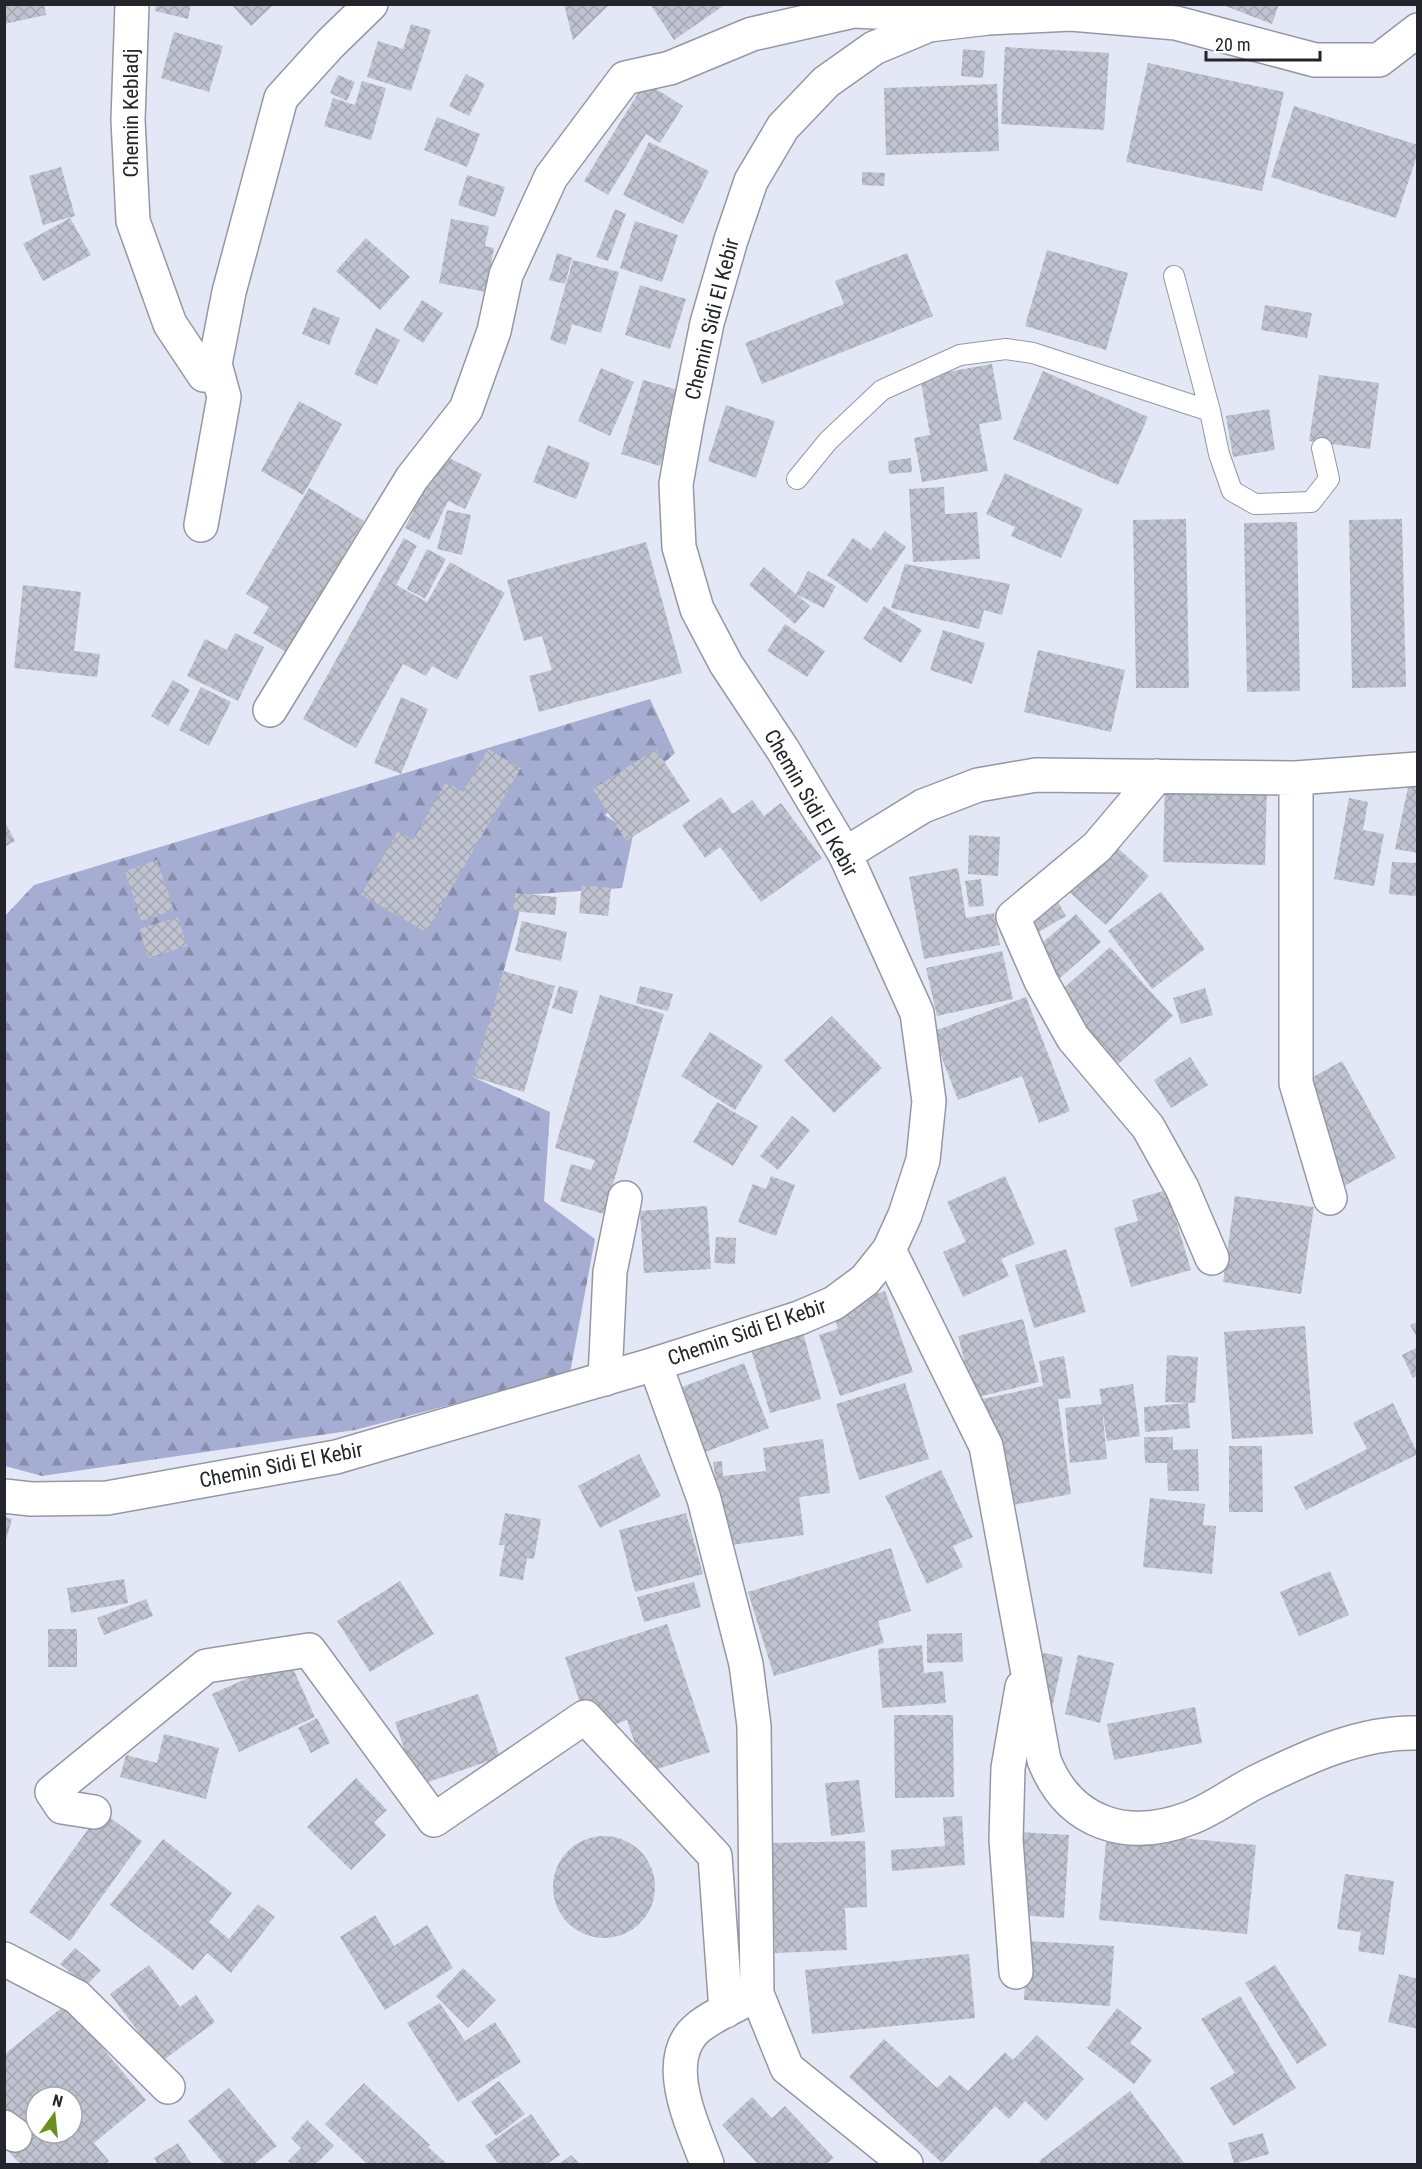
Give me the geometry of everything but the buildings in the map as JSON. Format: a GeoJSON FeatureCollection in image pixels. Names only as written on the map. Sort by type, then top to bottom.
{"type":"FeatureCollection","features":[{"type":"Feature","properties":{"kind":"street","name":"Chemin Kebladj"},"geometry":{"type":"LineString","coordinates":[[132,4],[128,120],[133,221],[170,324],[204,375],[215,364]]}},
{"type":"Feature","properties":{"kind":"street"},"geometry":{"type":"LineString","coordinates":[[201,525],[224,397],[215,364],[229,292],[281,98],[330,44],[371,4]]}},
{"type":"Feature","properties":{"kind":"street"},"geometry":{"type":"LineString","coordinates":[[270,710],[412,478],[466,409],[494,331],[506,275],[551,177],[625,78],[670,68],[752,34],[854,11],[988,18]]}},
{"type":"Feature","properties":{"kind":"street","name":"Chemin Sidi El Kebir"},"geometry":{"type":"LineString","coordinates":[[4,1496],[31,1499],[107,1498],[336,1457],[655,1364],[799,1317],[834,1303],[865,1280],[889,1250],[905,1215],[923,1160],[929,1101],[917,1013],[845,854],[783,750],[726,664],[697,609],[679,547],[676,484],[687,422],[707,323],[751,181],[783,127],[826,82],[874,48],[929,25],[988,18],[1071,14],[1176,23],[1315,60],[1379,60],[1418,30]]}},
{"type":"Feature","properties":{"kind":"street"},"geometry":{"type":"LineString","coordinates":[[845,854],[923,806],[978,785],[1036,775],[1296,778],[1418,769]]}},
{"type":"Feature","properties":{"kind":"street"},"geometry":{"type":"LineString","coordinates":[[1157,776],[1097,847],[1013,917],[1041,981],[1073,1038],[1148,1127],[1182,1188],[1212,1258]]}},
{"type":"Feature","properties":{"kind":"street"},"geometry":{"type":"LineString","coordinates":[[1296,778],[1294,996],[1296,1083],[1330,1198]]}},
{"type":"Feature","properties":{"kind":"street"},"geometry":{"type":"LineString","coordinates":[[604,1379],[610,1272],[625,1198]]}},
{"type":"Feature","properties":{"kind":"street"},"geometry":{"type":"LineString","coordinates":[[889,1250],[986,1446],[1025,1669],[1044,1760],[1052,1780],[1064,1797],[1079,1811],[1121,1827],[1145,1829],[1169,1825],[1192,1817],[1258,1781],[1340,1746],[1366,1737],[1394,1732],[1418,1733]]}},
{"type":"Feature","properties":{"kind":"street"},"geometry":{"type":"LineString","coordinates":[[655,1364],[704,1499],[746,1664],[754,1726],[757,1994],[787,2068],[906,2164]]}},
{"type":"Feature","properties":{"kind":"street"},"geometry":{"type":"LineString","coordinates":[[94,1812],[62,1807],[52,1792],[206,1666],[309,1650],[434,1820],[585,1717],[715,1856],[726,2011]]}},
{"type":"Feature","properties":{"kind":"street"},"geometry":{"type":"LineString","coordinates":[[1016,1972],[1006,1840],[1008,1768],[1025,1669]]}},
{"type":"Feature","properties":{"kind":"street"},"geometry":{"type":"LineString","coordinates":[[4,1959],[77,1997],[168,2086]]}},
{"type":"Feature","properties":{"kind":"street"},"geometry":{"type":"LineString","coordinates":[[707,2164],[680,2087],[679,2071],[682,2055],[698,2027],[757,1994]]}},
{"type":"Feature","properties":{"kind":"lane"},"geometry":{"type":"LineString","coordinates":[[1174,276],[1210,411],[1219,454],[1232,491],[1255,504],[1311,502],[1329,479],[1322,448]]}},
{"type":"Feature","properties":{"kind":"lane"},"geometry":{"type":"LineString","coordinates":[[797,479],[828,441],[882,390],[960,355],[1005,349],[1033,354],[1210,411]]}},
{"type":"Feature","properties":{"kind":"green space"},"geometry":{"type":"Polygon","coordinates":[[[650,699],[675,753],[605,815],[633,835],[622,888],[524,895],[475,1078],[550,1112],[544,1201],[595,1239],[570,1373],[355,1430],[42,1476],[5,1466],[4,917],[34,885],[650,699]]]}}]}
